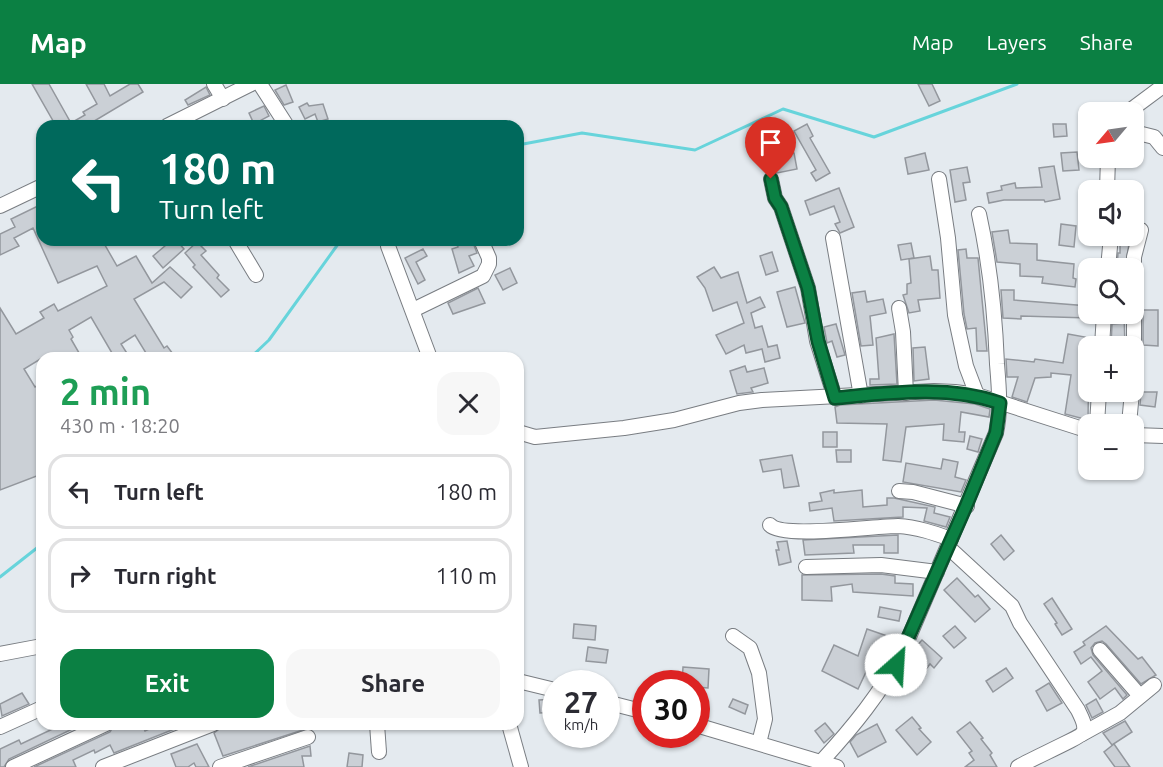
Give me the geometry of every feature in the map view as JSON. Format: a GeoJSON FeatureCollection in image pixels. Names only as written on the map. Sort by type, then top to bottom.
{"type":"FeatureCollection","features":[{"type":"Feature","properties":{"kind":"street"},"geometry":{"type":"LineString","coordinates":[[214,84],[223,99]]}},
{"type":"Feature","properties":{"kind":"street"},"geometry":{"type":"LineString","coordinates":[[180,120],[251,84]]}},
{"type":"Feature","properties":{"kind":"street"},"geometry":{"type":"LineString","coordinates":[[260,84],[283,120]]}},
{"type":"Feature","properties":{"kind":"street"},"geometry":{"type":"LineString","coordinates":[[1141,102],[1163,86]]}},
{"type":"Feature","properties":{"kind":"street"},"geometry":{"type":"LineString","coordinates":[[1144,134],[1154,137],[1163,148]]}},
{"type":"Feature","properties":{"kind":"street"},"geometry":{"type":"LineString","coordinates":[[771,179],[775,198],[781,207],[808,288],[818,341],[835,398]]}},
{"type":"Feature","properties":{"kind":"street"},"geometry":{"type":"LineString","coordinates":[[939,179],[948,238],[955,315],[966,366],[977,395]]}},
{"type":"Feature","properties":{"kind":"street"},"geometry":{"type":"LineString","coordinates":[[0,206],[36,189]]}},
{"type":"Feature","properties":{"kind":"street"},"geometry":{"type":"LineString","coordinates":[[821,764],[855,726],[889,678],[950,543],[996,433],[1000,403],[992,292],[988,256],[979,214]]}},
{"type":"Feature","properties":{"kind":"street"},"geometry":{"type":"LineString","coordinates":[[833,238],[861,396]]}},
{"type":"Feature","properties":{"kind":"street"},"geometry":{"type":"LineString","coordinates":[[239,246],[256,275]]}},
{"type":"Feature","properties":{"kind":"street"},"geometry":{"type":"LineString","coordinates":[[388,246],[428,352]]}},
{"type":"Feature","properties":{"kind":"street"},"geometry":{"type":"LineString","coordinates":[[413,310],[483,276],[489,264],[484,246]]}},
{"type":"Feature","properties":{"kind":"street"},"geometry":{"type":"LineString","coordinates":[[1134,336],[1134,257],[1137,246]]}},
{"type":"Feature","properties":{"kind":"street"},"geometry":{"type":"LineString","coordinates":[[899,308],[903,332],[906,393]]}},
{"type":"Feature","properties":{"kind":"street"},"geometry":{"type":"LineString","coordinates":[[524,434],[535,437],[573,434],[674,420],[739,403],[934,391],[977,395],[1078,427]]}},
{"type":"Feature","properties":{"kind":"street"},"geometry":{"type":"LineString","coordinates":[[1144,435],[1163,436]]}},
{"type":"Feature","properties":{"kind":"street"},"geometry":{"type":"LineString","coordinates":[[899,491],[913,492],[966,506]]}},
{"type":"Feature","properties":{"kind":"street"},"geometry":{"type":"LineString","coordinates":[[770,525],[782,531],[878,526],[916,528],[950,543],[1012,606],[1020,623],[1078,710],[1084,724],[1082,734]]}},
{"type":"Feature","properties":{"kind":"street"},"geometry":{"type":"LineString","coordinates":[[806,567],[881,565],[937,572]]}},
{"type":"Feature","properties":{"kind":"street"},"geometry":{"type":"LineString","coordinates":[[733,636],[750,648],[759,673],[765,719],[759,744]]}},
{"type":"Feature","properties":{"kind":"street"},"geometry":{"type":"LineString","coordinates":[[0,654],[36,647]]}},
{"type":"Feature","properties":{"kind":"street"},"geometry":{"type":"LineString","coordinates":[[1100,650],[1140,696]]}},
{"type":"Feature","properties":{"kind":"street"},"geometry":{"type":"LineString","coordinates":[[524,682],[542,687]]}},
{"type":"Feature","properties":{"kind":"street"},"geometry":{"type":"LineString","coordinates":[[1018,767],[1043,752],[1078,738],[1102,725],[1154,684]]}},
{"type":"Feature","properties":{"kind":"street"},"geometry":{"type":"LineString","coordinates":[[0,727],[36,711]]}},
{"type":"Feature","properties":{"kind":"street"},"geometry":{"type":"LineString","coordinates":[[710,729],[837,767]]}},
{"type":"Feature","properties":{"kind":"street"},"geometry":{"type":"LineString","coordinates":[[13,767],[93,730]]}},
{"type":"Feature","properties":{"kind":"street"},"geometry":{"type":"LineString","coordinates":[[103,767],[198,730]]}},
{"type":"Feature","properties":{"kind":"street"},"geometry":{"type":"LineString","coordinates":[[377,730],[379,752]]}},
{"type":"Feature","properties":{"kind":"street"},"geometry":{"type":"LineString","coordinates":[[511,730],[521,767]]}},
{"type":"Feature","properties":{"kind":"street"},"geometry":{"type":"LineString","coordinates":[[220,767],[308,737]]}},
{"type":"Feature","properties":{"kind":"building"},"geometry":{"type":"Polygon","coordinates":[[[32,84],[49,84],[69,120],[53,120],[32,84]]]}},
{"type":"Feature","properties":{"kind":"building"},"geometry":{"type":"Polygon","coordinates":[[[86,84],[104,84],[110,96],[130,84],[138,84],[143,92],[96,120],[76,120],[85,115],[83,112],[97,104],[86,84]]]}},
{"type":"Feature","properties":{"kind":"building"},"geometry":{"type":"Polygon","coordinates":[[[918,84],[932,84],[940,101],[929,106],[918,84]]]}},
{"type":"Feature","properties":{"kind":"building"},"geometry":{"type":"Polygon","coordinates":[[[286,85],[293,102],[284,105],[275,90],[286,85]]]}},
{"type":"Feature","properties":{"kind":"building"},"geometry":{"type":"Polygon","coordinates":[[[206,87],[210,95],[188,105],[185,100],[206,87]]]}},
{"type":"Feature","properties":{"kind":"building"},"geometry":{"type":"Polygon","coordinates":[[[307,103],[309,106],[323,104],[328,119],[317,120],[315,114],[305,119],[299,107],[307,103]]]}},
{"type":"Feature","properties":{"kind":"building"},"geometry":{"type":"Polygon","coordinates":[[[264,106],[269,116],[262,120],[252,120],[249,113],[264,106]]]}},
{"type":"Feature","properties":{"kind":"building"},"geometry":{"type":"Polygon","coordinates":[[[807,124],[813,136],[810,138],[830,173],[816,181],[811,173],[816,170],[794,131],[807,124]]]}},
{"type":"Feature","properties":{"kind":"building"},"geometry":{"type":"Polygon","coordinates":[[[1053,124],[1066,124],[1067,136],[1054,137],[1053,124]]]}},
{"type":"Feature","properties":{"kind":"building"},"geometry":{"type":"Polygon","coordinates":[[[1077,152],[1079,170],[1063,171],[1061,153],[1077,152]]]}},
{"type":"Feature","properties":{"kind":"building"},"geometry":{"type":"Polygon","coordinates":[[[794,153],[797,169],[777,173],[772,157],[794,153]]]}},
{"type":"Feature","properties":{"kind":"building"},"geometry":{"type":"Polygon","coordinates":[[[925,153],[929,170],[908,174],[905,158],[925,153]]]}},
{"type":"Feature","properties":{"kind":"building"},"geometry":{"type":"Polygon","coordinates":[[[1054,166],[1060,199],[1045,202],[1044,200],[1004,200],[989,203],[987,193],[1002,190],[1001,186],[1015,183],[1016,188],[1042,187],[1039,168],[1054,166]]]}},
{"type":"Feature","properties":{"kind":"building"},"geometry":{"type":"Polygon","coordinates":[[[967,167],[970,182],[963,183],[966,200],[955,202],[950,170],[967,167]]]}},
{"type":"Feature","properties":{"kind":"building"},"geometry":{"type":"Polygon","coordinates":[[[839,188],[854,227],[840,233],[835,224],[840,222],[834,206],[810,215],[805,201],[839,188]]]}},
{"type":"Feature","properties":{"kind":"building"},"geometry":{"type":"Polygon","coordinates":[[[36,207],[36,235],[33,228],[14,238],[19,246],[0,255],[0,234],[15,227],[11,219],[36,207]]]}},
{"type":"Feature","properties":{"kind":"building"},"geometry":{"type":"Polygon","coordinates":[[[1061,224],[1076,226],[1074,247],[1059,245],[1061,224]]]}},
{"type":"Feature","properties":{"kind":"building"},"geometry":{"type":"Polygon","coordinates":[[[1008,230],[1010,243],[1037,244],[1037,260],[1074,264],[1075,287],[1042,283],[1043,277],[1020,276],[1020,264],[997,262],[992,232],[1008,230]]]}},
{"type":"Feature","properties":{"kind":"building"},"geometry":{"type":"Polygon","coordinates":[[[911,243],[914,258],[901,260],[898,245],[911,243]]]}},
{"type":"Feature","properties":{"kind":"building"},"geometry":{"type":"Polygon","coordinates":[[[41,246],[105,246],[117,266],[136,256],[152,283],[170,267],[192,287],[181,298],[164,282],[134,299],[164,348],[167,346],[172,352],[145,352],[135,335],[121,344],[126,352],[111,352],[91,317],[69,330],[79,352],[36,352],[36,362],[24,369],[36,386],[36,476],[0,490],[0,308],[16,334],[44,318],[40,312],[54,304],[58,311],[107,286],[97,266],[58,283],[41,246]]]}},
{"type":"Feature","properties":{"kind":"building"},"geometry":{"type":"Polygon","coordinates":[[[165,246],[181,246],[184,249],[163,268],[153,256],[165,246]]]}},
{"type":"Feature","properties":{"kind":"building"},"geometry":{"type":"Polygon","coordinates":[[[193,246],[201,246],[206,251],[201,255],[219,275],[217,278],[229,290],[221,297],[193,267],[195,265],[185,253],[193,246]]]}},
{"type":"Feature","properties":{"kind":"building"},"geometry":{"type":"Polygon","coordinates":[[[474,246],[477,253],[469,256],[474,266],[459,273],[452,249],[474,246]]]}},
{"type":"Feature","properties":{"kind":"building"},"geometry":{"type":"Polygon","coordinates":[[[1120,246],[1129,246],[1127,258],[1118,258],[1118,253],[1120,253],[1120,246]]]}},
{"type":"Feature","properties":{"kind":"building"},"geometry":{"type":"Polygon","coordinates":[[[423,249],[427,256],[416,262],[425,280],[418,284],[405,258],[423,249]]]}},
{"type":"Feature","properties":{"kind":"building"},"geometry":{"type":"Polygon","coordinates":[[[966,249],[967,258],[978,258],[987,351],[977,351],[976,328],[967,329],[958,250],[966,249]]]}},
{"type":"Feature","properties":{"kind":"building"},"geometry":{"type":"Polygon","coordinates":[[[772,252],[778,271],[766,275],[760,256],[772,252]]]}},
{"type":"Feature","properties":{"kind":"building"},"geometry":{"type":"Polygon","coordinates":[[[930,256],[932,270],[938,270],[940,298],[918,300],[920,311],[909,313],[903,295],[907,294],[907,284],[911,283],[909,259],[930,256]]]}},
{"type":"Feature","properties":{"kind":"building"},"geometry":{"type":"Polygon","coordinates":[[[714,267],[721,278],[738,272],[747,303],[760,297],[765,307],[751,313],[755,328],[762,326],[768,347],[777,345],[780,358],[765,362],[762,349],[746,353],[744,345],[726,354],[716,335],[744,323],[737,302],[713,311],[705,288],[697,277],[714,267]]]}},
{"type":"Feature","properties":{"kind":"building"},"geometry":{"type":"Polygon","coordinates":[[[510,268],[517,283],[503,290],[495,275],[510,268]]]}},
{"type":"Feature","properties":{"kind":"building"},"geometry":{"type":"Polygon","coordinates":[[[795,287],[805,323],[787,327],[777,292],[795,287]]]}},
{"type":"Feature","properties":{"kind":"building"},"geometry":{"type":"Polygon","coordinates":[[[478,288],[485,303],[453,314],[448,303],[478,288]]]}},
{"type":"Feature","properties":{"kind":"building"},"geometry":{"type":"Polygon","coordinates":[[[1001,290],[1014,290],[1014,300],[1078,305],[1078,318],[1021,316],[1021,319],[1003,318],[1001,290]]]}},
{"type":"Feature","properties":{"kind":"building"},"geometry":{"type":"Polygon","coordinates":[[[865,291],[867,302],[883,299],[886,313],[870,316],[873,345],[861,346],[852,293],[865,291]]]}},
{"type":"Feature","properties":{"kind":"building"},"geometry":{"type":"Polygon","coordinates":[[[1144,310],[1158,310],[1158,346],[1144,345],[1144,310]]]}},
{"type":"Feature","properties":{"kind":"building"},"geometry":{"type":"Polygon","coordinates":[[[836,324],[845,355],[837,357],[832,341],[827,343],[824,327],[836,324]]]}},
{"type":"Feature","properties":{"kind":"building"},"geometry":{"type":"Polygon","coordinates":[[[1112,324],[1124,324],[1125,336],[1111,336],[1112,324]]]}},
{"type":"Feature","properties":{"kind":"building"},"geometry":{"type":"Polygon","coordinates":[[[894,334],[897,384],[870,385],[870,379],[879,379],[876,338],[894,334]]]}},
{"type":"Feature","properties":{"kind":"building"},"geometry":{"type":"Polygon","coordinates":[[[1068,334],[1079,336],[1078,402],[1088,402],[1088,414],[1078,414],[1078,417],[1065,414],[1071,375],[1051,373],[1051,377],[1035,378],[1027,402],[1012,397],[1018,377],[1007,377],[1006,359],[1034,362],[1035,359],[1063,363],[1068,334]]]}},
{"type":"Feature","properties":{"kind":"building"},"geometry":{"type":"Polygon","coordinates":[[[925,347],[929,379],[914,381],[913,348],[925,347]]]}},
{"type":"Feature","properties":{"kind":"building"},"geometry":{"type":"Polygon","coordinates":[[[745,366],[747,372],[764,368],[768,383],[751,388],[753,392],[737,394],[730,371],[745,366]]]}},
{"type":"Feature","properties":{"kind":"building"},"geometry":{"type":"Polygon","coordinates":[[[1144,392],[1157,392],[1155,407],[1140,405],[1140,402],[1144,402],[1144,392]]]}},
{"type":"Feature","properties":{"kind":"building"},"geometry":{"type":"Polygon","coordinates":[[[934,400],[975,404],[990,409],[989,417],[961,412],[959,432],[965,432],[964,442],[943,440],[944,424],[906,427],[901,462],[883,460],[887,424],[837,423],[835,407],[840,405],[934,400]]]}},
{"type":"Feature","properties":{"kind":"building"},"geometry":{"type":"Polygon","coordinates":[[[823,432],[837,432],[837,447],[823,447],[823,432]]]}},
{"type":"Feature","properties":{"kind":"building"},"geometry":{"type":"Polygon","coordinates":[[[970,436],[982,439],[978,452],[967,449],[970,436]]]}},
{"type":"Feature","properties":{"kind":"building"},"geometry":{"type":"Polygon","coordinates":[[[836,450],[851,450],[851,462],[837,462],[836,450]]]}},
{"type":"Feature","properties":{"kind":"building"},"geometry":{"type":"Polygon","coordinates":[[[792,455],[799,486],[784,488],[781,469],[763,472],[760,460],[792,455]]]}},
{"type":"Feature","properties":{"kind":"building"},"geometry":{"type":"Polygon","coordinates":[[[943,459],[958,462],[955,477],[966,480],[961,492],[903,482],[906,463],[941,469],[943,459]]]}},
{"type":"Feature","properties":{"kind":"building"},"geometry":{"type":"Polygon","coordinates":[[[834,490],[834,493],[862,490],[863,507],[887,505],[887,498],[894,498],[935,507],[934,513],[950,517],[946,527],[924,521],[927,508],[903,507],[903,517],[834,521],[832,508],[810,511],[809,503],[822,501],[820,493],[834,490]]]}},
{"type":"Feature","properties":{"kind":"building"},"geometry":{"type":"Polygon","coordinates":[[[898,535],[898,553],[884,553],[884,545],[853,545],[854,553],[805,555],[803,540],[898,535]]]}},
{"type":"Feature","properties":{"kind":"building"},"geometry":{"type":"Polygon","coordinates":[[[1001,535],[1014,551],[1004,560],[991,544],[1001,535]]]}},
{"type":"Feature","properties":{"kind":"building"},"geometry":{"type":"Polygon","coordinates":[[[787,541],[791,562],[779,565],[777,542],[787,541]]]}},
{"type":"Feature","properties":{"kind":"building"},"geometry":{"type":"Polygon","coordinates":[[[881,574],[895,576],[895,583],[913,584],[913,596],[853,592],[852,584],[831,587],[832,601],[802,600],[802,575],[881,574]]]}},
{"type":"Feature","properties":{"kind":"building"},"geometry":{"type":"Polygon","coordinates":[[[957,578],[975,597],[978,595],[990,609],[975,622],[944,590],[957,578]]]}},
{"type":"Feature","properties":{"kind":"building"},"geometry":{"type":"Polygon","coordinates":[[[1052,598],[1072,629],[1062,635],[1044,604],[1052,598]]]}},
{"type":"Feature","properties":{"kind":"building"},"geometry":{"type":"Polygon","coordinates":[[[880,607],[901,611],[899,621],[878,617],[880,607]]]}},
{"type":"Feature","properties":{"kind":"building"},"geometry":{"type":"Polygon","coordinates":[[[574,624],[596,626],[595,640],[573,638],[574,624]]]}},
{"type":"Feature","properties":{"kind":"building"},"geometry":{"type":"Polygon","coordinates":[[[955,626],[966,638],[954,648],[943,636],[955,626]]]}},
{"type":"Feature","properties":{"kind":"building"},"geometry":{"type":"Polygon","coordinates":[[[1106,626],[1138,659],[1142,657],[1156,675],[1141,684],[1106,644],[1102,641],[1095,643],[1091,648],[1093,655],[1127,695],[1123,699],[1115,688],[1100,699],[1088,682],[1102,671],[1091,657],[1081,664],[1074,652],[1085,645],[1083,642],[1106,626]]]}},
{"type":"Feature","properties":{"kind":"building"},"geometry":{"type":"Polygon","coordinates":[[[867,629],[890,637],[883,656],[875,653],[858,689],[822,671],[834,645],[858,656],[867,629]]]}},
{"type":"Feature","properties":{"kind":"building"},"geometry":{"type":"Polygon","coordinates":[[[922,640],[942,658],[934,668],[930,664],[912,688],[902,680],[921,656],[914,649],[922,640]]]}},
{"type":"Feature","properties":{"kind":"building"},"geometry":{"type":"Polygon","coordinates":[[[588,647],[608,650],[606,663],[586,661],[588,647]]]}},
{"type":"Feature","properties":{"kind":"building"},"geometry":{"type":"Polygon","coordinates":[[[683,667],[709,669],[709,670],[683,670],[683,667]]]}},
{"type":"Feature","properties":{"kind":"building"},"geometry":{"type":"Polygon","coordinates":[[[1006,668],[1013,678],[993,692],[986,681],[1006,668]]]}},
{"type":"Feature","properties":{"kind":"building"},"geometry":{"type":"Polygon","coordinates":[[[1049,683],[1062,703],[1047,711],[1036,691],[1049,683]]]}},
{"type":"Feature","properties":{"kind":"building"},"geometry":{"type":"Polygon","coordinates":[[[22,693],[29,704],[2,716],[0,704],[22,693]]]}},
{"type":"Feature","properties":{"kind":"building"},"geometry":{"type":"Polygon","coordinates":[[[733,699],[748,705],[745,714],[729,707],[733,699]]]}},
{"type":"Feature","properties":{"kind":"building"},"geometry":{"type":"Polygon","coordinates":[[[1096,699],[1103,712],[1092,718],[1086,705],[1096,699]]]}},
{"type":"Feature","properties":{"kind":"building"},"geometry":{"type":"Polygon","coordinates":[[[539,700],[542,700],[542,713],[540,713],[539,700]]]}},
{"type":"Feature","properties":{"kind":"building"},"geometry":{"type":"Polygon","coordinates":[[[912,717],[931,742],[917,755],[896,730],[912,717]]]}},
{"type":"Feature","properties":{"kind":"building"},"geometry":{"type":"Polygon","coordinates":[[[1125,721],[1132,732],[1112,745],[1103,733],[1125,721]]]}},
{"type":"Feature","properties":{"kind":"building"},"geometry":{"type":"Polygon","coordinates":[[[970,722],[992,753],[990,755],[997,767],[965,767],[974,760],[969,753],[972,751],[957,732],[970,722]]]}},
{"type":"Feature","properties":{"kind":"building"},"geometry":{"type":"Polygon","coordinates":[[[825,723],[834,734],[824,743],[815,731],[825,723]]]}},
{"type":"Feature","properties":{"kind":"building"},"geometry":{"type":"Polygon","coordinates":[[[877,724],[886,742],[858,757],[850,742],[856,735],[877,724]]]}},
{"type":"Feature","properties":{"kind":"building"},"geometry":{"type":"Polygon","coordinates":[[[50,730],[70,730],[9,759],[4,767],[0,767],[0,749],[19,740],[21,744],[50,730]]]}},
{"type":"Feature","properties":{"kind":"building"},"geometry":{"type":"Polygon","coordinates":[[[111,730],[172,730],[114,753],[110,745],[95,753],[94,750],[73,760],[76,767],[34,767],[111,730]]]}},
{"type":"Feature","properties":{"kind":"building"},"geometry":{"type":"Polygon","coordinates":[[[218,730],[303,730],[223,756],[214,733],[218,730]]]}},
{"type":"Feature","properties":{"kind":"building"},"geometry":{"type":"Polygon","coordinates":[[[197,744],[209,767],[196,767],[194,763],[188,767],[176,767],[171,754],[197,744]]]}},
{"type":"Feature","properties":{"kind":"building"},"geometry":{"type":"Polygon","coordinates":[[[1114,744],[1130,767],[1115,767],[1104,752],[1114,744]]]}},
{"type":"Feature","properties":{"kind":"building"},"geometry":{"type":"Polygon","coordinates":[[[310,746],[311,756],[302,756],[304,767],[248,767],[310,746]]]}},
{"type":"Feature","properties":{"kind":"building"},"geometry":{"type":"Polygon","coordinates":[[[349,753],[363,755],[362,767],[347,767],[349,753]]]}},
{"type":"Feature","properties":{"kind":"waterway"},"geometry":{"type":"LineString","coordinates":[[524,144],[582,133],[695,150],[783,109],[874,137],[1017,84]]}},
{"type":"Feature","properties":{"kind":"waterway"},"geometry":{"type":"LineString","coordinates":[[256,352],[269,340],[337,246]]}},
{"type":"Feature","properties":{"kind":"waterway"},"geometry":{"type":"LineString","coordinates":[[0,577],[36,549]]}},
{"type":"Feature","properties":{"kind":"route"},"geometry":{"type":"LineString","coordinates":[[771,179],[775,198],[781,207],[808,288],[818,341],[835,398],[934,391],[977,395],[1000,403],[996,433],[896,665]]}}]}
